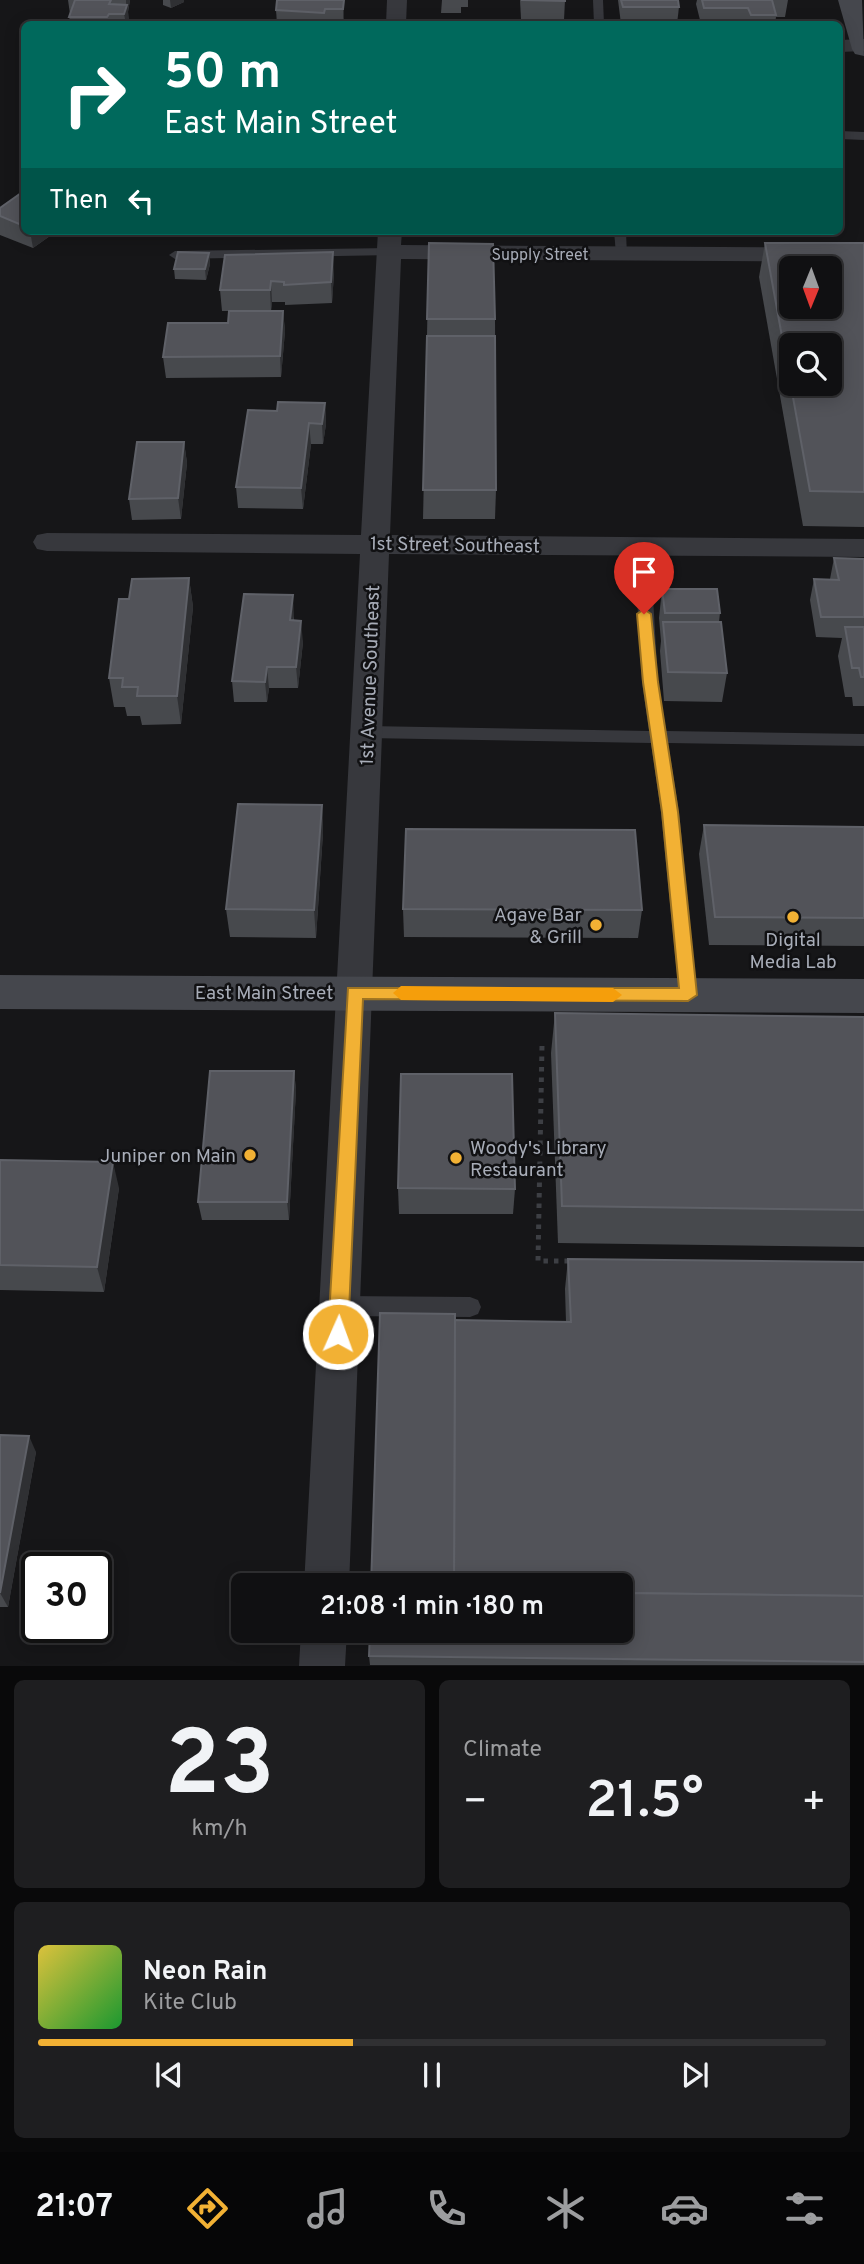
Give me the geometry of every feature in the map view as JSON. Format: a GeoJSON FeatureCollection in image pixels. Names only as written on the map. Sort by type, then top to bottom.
{"type":"FeatureCollection","features":[{"type":"Feature","properties":{"kind":"main road"},"geometry":{"type":"LineString","coordinates":[[850,0],[858,47]]}},
{"type":"Feature","properties":{"kind":"main road","name":"East Main Street"},"geometry":{"type":"LineString","coordinates":[[0,992],[864,996]]}},
{"type":"Feature","properties":{"kind":"street"},"geometry":{"type":"LineString","coordinates":[[396,21],[397,0]]}},
{"type":"Feature","properties":{"kind":"street","name":"Supply Street"},"geometry":{"type":"LineString","coordinates":[[390,242],[621,243],[864,255]]}},
{"type":"Feature","properties":{"kind":"street","name":"1st Avenue Southeast"},"geometry":{"type":"LineString","coordinates":[[327,1573],[390,242]]}},
{"type":"Feature","properties":{"kind":"street","name":"1st Street Southeast"},"geometry":{"type":"LineString","coordinates":[[47,541],[864,548]]}},
{"type":"Feature","properties":{"kind":"street"},"geometry":{"type":"LineString","coordinates":[[322,1665],[323,1643]]}},
{"type":"Feature","properties":{"kind":"lane"},"geometry":{"type":"LineString","coordinates":[[598,0],[599,21]]}},
{"type":"Feature","properties":{"kind":"lane"},"geometry":{"type":"LineString","coordinates":[[843,135],[864,135]]}},
{"type":"Feature","properties":{"kind":"lane","name":"Supply Street"},"geometry":{"type":"LineString","coordinates":[[175,255],[390,242]]}},
{"type":"Feature","properties":{"kind":"lane"},"geometry":{"type":"LineString","coordinates":[[642,547],[645,627],[670,812],[688,995]]}},
{"type":"Feature","properties":{"kind":"lane"},"geometry":{"type":"LineString","coordinates":[[367,732],[864,740]]}},
{"type":"Feature","properties":{"kind":"lane"},"geometry":{"type":"LineString","coordinates":[[339,1306],[470,1307]]}},
{"type":"Feature","properties":{"kind":"path"},"geometry":{"type":"LineString","coordinates":[[542,1046],[538,1261],[579,1261]]}},
{"type":"Feature","properties":{"kind":"building"},"geometry":{"type":"Polygon","coordinates":[[[75,0],[111,0],[109,4],[127,5],[124,14],[69,17],[75,0]]]}},
{"type":"Feature","properties":{"kind":"building"},"geometry":{"type":"Polygon","coordinates":[[[277,0],[344,0],[343,9],[325,9],[324,13],[276,10],[277,0]]]}},
{"type":"Feature","properties":{"kind":"building"},"geometry":{"type":"Polygon","coordinates":[[[621,0],[678,0],[679,7],[623,7],[621,0]]]}},
{"type":"Feature","properties":{"kind":"building"},"geometry":{"type":"Polygon","coordinates":[[[702,0],[772,0],[776,15],[751,15],[748,8],[704,8],[702,0]]]}},
{"type":"Feature","properties":{"kind":"building"},"geometry":{"type":"Polygon","coordinates":[[[21,193],[21,225],[0,216],[0,208],[21,193]]]}},
{"type":"Feature","properties":{"kind":"building"},"geometry":{"type":"Polygon","coordinates":[[[429,243],[493,244],[495,319],[427,319],[429,243]]]}},
{"type":"Feature","properties":{"kind":"building"},"geometry":{"type":"Polygon","coordinates":[[[765,243],[864,243],[864,492],[810,491],[793,396],[842,396],[842,333],[781,333],[765,243]]]}},
{"type":"Feature","properties":{"kind":"building"},"geometry":{"type":"Polygon","coordinates":[[[178,252],[209,253],[205,269],[174,269],[178,252]]]}},
{"type":"Feature","properties":{"kind":"building"},"geometry":{"type":"Polygon","coordinates":[[[333,252],[331,282],[284,285],[284,282],[271,281],[270,290],[220,290],[225,255],[333,252]]]}},
{"type":"Feature","properties":{"kind":"building"},"geometry":{"type":"Polygon","coordinates":[[[229,311],[283,311],[280,356],[163,357],[168,323],[228,323],[229,311]]]}},
{"type":"Feature","properties":{"kind":"building"},"geometry":{"type":"Polygon","coordinates":[[[427,336],[495,336],[496,490],[423,490],[427,336]]]}},
{"type":"Feature","properties":{"kind":"building"},"geometry":{"type":"Polygon","coordinates":[[[278,402],[325,403],[322,424],[309,423],[301,488],[236,487],[248,410],[277,411],[278,402]]]}},
{"type":"Feature","properties":{"kind":"building"},"geometry":{"type":"Polygon","coordinates":[[[137,442],[184,442],[178,498],[129,499],[137,442]]]}},
{"type":"Feature","properties":{"kind":"building"},"geometry":{"type":"Polygon","coordinates":[[[834,558],[864,559],[864,617],[821,617],[814,579],[839,580],[834,558]]]}},
{"type":"Feature","properties":{"kind":"building"},"geometry":{"type":"Polygon","coordinates":[[[189,578],[177,696],[137,696],[138,687],[122,687],[123,678],[109,678],[119,599],[129,599],[132,579],[189,578]]]}},
{"type":"Feature","properties":{"kind":"building"},"geometry":{"type":"Polygon","coordinates":[[[662,589],[717,589],[720,613],[665,613],[662,589]]]}},
{"type":"Feature","properties":{"kind":"building"},"geometry":{"type":"Polygon","coordinates":[[[244,594],[293,595],[290,620],[301,621],[296,667],[267,667],[265,682],[232,681],[244,594]]]}},
{"type":"Feature","properties":{"kind":"building"},"geometry":{"type":"Polygon","coordinates":[[[663,622],[721,622],[727,673],[668,672],[663,622]]]}},
{"type":"Feature","properties":{"kind":"building"},"geometry":{"type":"Polygon","coordinates":[[[845,627],[864,627],[864,677],[861,677],[859,668],[852,668],[845,627]]]}},
{"type":"Feature","properties":{"kind":"building"},"geometry":{"type":"Polygon","coordinates":[[[238,804],[322,805],[314,910],[226,909],[238,804]]]}},
{"type":"Feature","properties":{"kind":"building"},"geometry":{"type":"Polygon","coordinates":[[[704,825],[864,827],[864,918],[715,917],[704,825]]]}},
{"type":"Feature","properties":{"kind":"building"},"geometry":{"type":"Polygon","coordinates":[[[406,829],[635,830],[642,910],[403,909],[406,829]]]}},
{"type":"Feature","properties":{"kind":"building"},"geometry":{"type":"Polygon","coordinates":[[[555,1013],[864,1017],[864,1210],[562,1206],[555,1013]]]}},
{"type":"Feature","properties":{"kind":"building","name":"Juniper on Main"},"geometry":{"type":"Polygon","coordinates":[[[210,1071],[294,1071],[287,1202],[198,1202],[210,1071]]]}},
{"type":"Feature","properties":{"kind":"building","name":"Woody's Library Restaurant"},"geometry":{"type":"Polygon","coordinates":[[[401,1074],[512,1074],[515,1189],[398,1188],[401,1074]]]}},
{"type":"Feature","properties":{"kind":"building"},"geometry":{"type":"Polygon","coordinates":[[[0,1160],[113,1162],[97,1267],[0,1265],[0,1160]]]}},
{"type":"Feature","properties":{"kind":"building"},"geometry":{"type":"Polygon","coordinates":[[[568,1259],[864,1262],[864,1596],[633,1593],[633,1573],[454,1573],[455,1320],[571,1322],[568,1259]]]}},
{"type":"Feature","properties":{"kind":"building"},"geometry":{"type":"Polygon","coordinates":[[[380,1313],[455,1314],[454,1573],[371,1573],[380,1313]]]}},
{"type":"Feature","properties":{"kind":"building"},"geometry":{"type":"Polygon","coordinates":[[[0,1435],[29,1436],[0,1593],[0,1435]]]}},
{"type":"Feature","properties":{"kind":"building"},"geometry":{"type":"Polygon","coordinates":[[[633,1593],[864,1596],[864,1662],[369,1656],[370,1643],[633,1643],[633,1593]]]}},
{"type":"Feature","properties":{"kind":"slow traffic"},"geometry":{"type":"LineString","coordinates":[[401,993],[613,995]]}},
{"type":"Feature","properties":{"kind":"place","name":"Digital Media Lab"},"geometry":{"type":"Point","coordinates":[793,917]}},
{"type":"Feature","properties":{"kind":"place","name":"Agave Bar & Grill"},"geometry":{"type":"Point","coordinates":[596,925]}},
{"type":"Feature","properties":{"kind":"place","name":"Juniper on Main"},"geometry":{"type":"Point","coordinates":[250,1155]}},
{"type":"Feature","properties":{"kind":"place","name":"Woody's Library Restaurant"},"geometry":{"type":"Point","coordinates":[456,1158]}},
{"type":"Feature","properties":{"kind":"route"},"geometry":{"type":"LineString","coordinates":[[338,1334],[354,992],[688,995],[670,812],[650,682],[644,614]]}}]}
